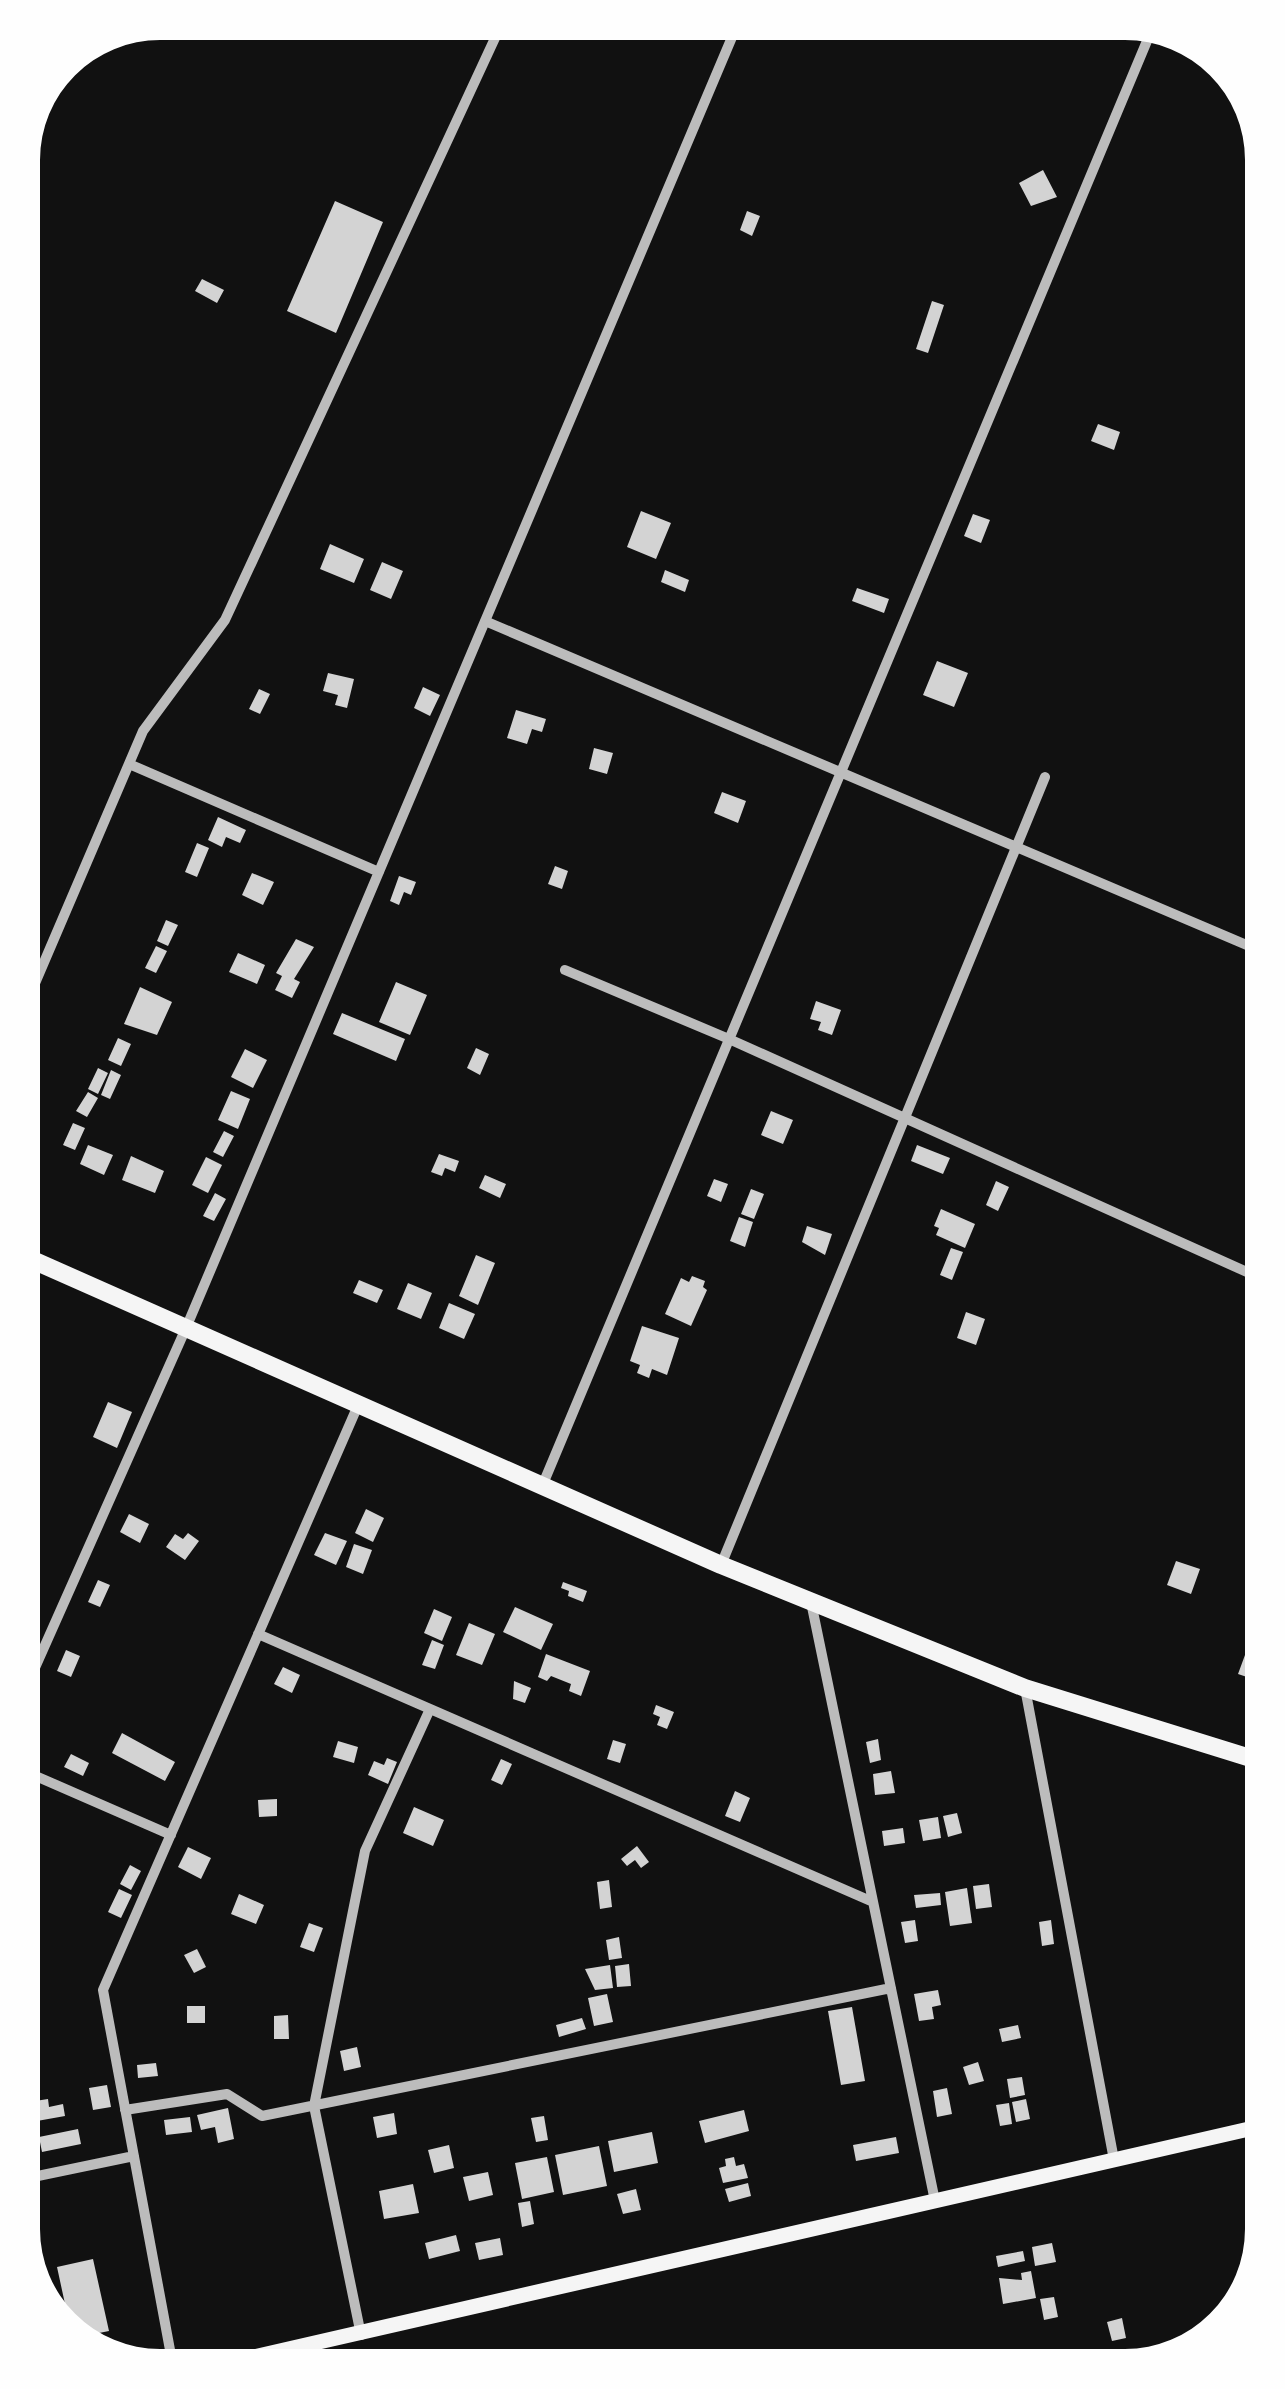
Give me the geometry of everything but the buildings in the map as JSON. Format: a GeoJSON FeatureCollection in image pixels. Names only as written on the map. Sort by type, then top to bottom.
{"type":"FeatureCollection","features":[{"type":"Feature","properties":{"kind":"main road"},"geometry":{"type":"LineString","coordinates":[[40,1263],[811,1602],[1025,1688],[1245,1756]]}},
{"type":"Feature","properties":{"kind":"main road"},"geometry":{"type":"LineString","coordinates":[[292,2349],[1245,2130]]}},
{"type":"Feature","properties":{"kind":"street"},"geometry":{"type":"LineString","coordinates":[[40,972],[143,731],[225,620],[494,40]]}},
{"type":"Feature","properties":{"kind":"street"},"geometry":{"type":"LineString","coordinates":[[40,1656],[186,1328],[731,40]]}},
{"type":"Feature","properties":{"kind":"street"},"geometry":{"type":"LineString","coordinates":[[543,1484],[1147,42]]}},
{"type":"Feature","properties":{"kind":"street"},"geometry":{"type":"LineString","coordinates":[[485,621],[842,770],[1245,945]]}},
{"type":"Feature","properties":{"kind":"street"},"geometry":{"type":"LineString","coordinates":[[129,764],[379,872]]}},
{"type":"Feature","properties":{"kind":"street"},"geometry":{"type":"LineString","coordinates":[[721,1565],[1045,777]]}},
{"type":"Feature","properties":{"kind":"street"},"geometry":{"type":"LineString","coordinates":[[565,970],[730,1039],[1245,1271]]}},
{"type":"Feature","properties":{"kind":"street"},"geometry":{"type":"LineString","coordinates":[[170,2349],[104,1990],[359,1403]]}},
{"type":"Feature","properties":{"kind":"street"},"geometry":{"type":"LineString","coordinates":[[811,1602],[935,2201]]}},
{"type":"Feature","properties":{"kind":"street"},"geometry":{"type":"LineString","coordinates":[[258,1634],[873,1902]]}},
{"type":"Feature","properties":{"kind":"street"},"geometry":{"type":"LineString","coordinates":[[1025,1688],[1114,2160]]}},
{"type":"Feature","properties":{"kind":"street"},"geometry":{"type":"LineString","coordinates":[[361,2334],[314,2106],[365,1851],[430,1709]]}},
{"type":"Feature","properties":{"kind":"street"},"geometry":{"type":"LineString","coordinates":[[40,1778],[171,1835]]}},
{"type":"Feature","properties":{"kind":"street"},"geometry":{"type":"LineString","coordinates":[[126,2110],[226,2094],[262,2116],[891,1988]]}},
{"type":"Feature","properties":{"kind":"street"},"geometry":{"type":"LineString","coordinates":[[40,2175],[134,2156]]}}]}
